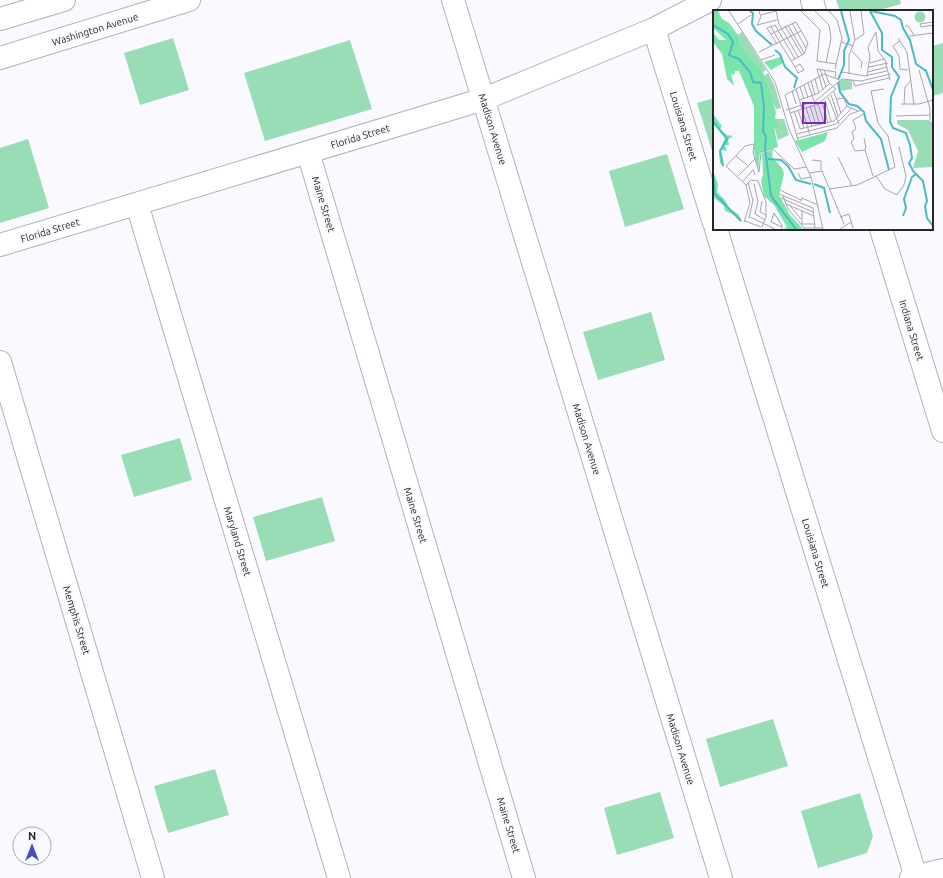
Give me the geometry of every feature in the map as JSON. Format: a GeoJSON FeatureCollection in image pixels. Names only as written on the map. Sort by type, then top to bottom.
{"type":"FeatureCollection","features":[{"type":"Feature","properties":{"kind":"street"},"geometry":{"type":"LineString","coordinates":[[0,19],[64,0]]}},
{"type":"Feature","properties":{"kind":"street","name":"Washington Avenue"},"geometry":{"type":"LineString","coordinates":[[0,58],[189,0]]}},
{"type":"Feature","properties":{"kind":"street","name":"Madison Avenue"},"geometry":{"type":"LineString","coordinates":[[453,0],[721,878]]}},
{"type":"Feature","properties":{"kind":"street","name":"Florida Street"},"geometry":{"type":"LineString","coordinates":[[0,245],[484,99],[654,29],[710,0]]}},
{"type":"Feature","properties":{"kind":"street"},"geometry":{"type":"LineString","coordinates":[[812,0],[815,10]]}},
{"type":"Feature","properties":{"kind":"street","name":"Louisiana Street"},"geometry":{"type":"LineString","coordinates":[[654,29],[713,220]]}},
{"type":"Feature","properties":{"kind":"street","name":"Maine Street"},"geometry":{"type":"LineString","coordinates":[[308,152],[524,878]]}},
{"type":"Feature","properties":{"kind":"street","name":"Maryland Street"},"geometry":{"type":"LineString","coordinates":[[137,204],[339,878]]}},
{"type":"Feature","properties":{"kind":"street","name":"Louisiana Street"},"geometry":{"type":"LineString","coordinates":[[716,230],[913,877]]}},
{"type":"Feature","properties":{"kind":"street","name":"Indiana Street"},"geometry":{"type":"LineString","coordinates":[[882,230],[943,431]]}},
{"type":"Feature","properties":{"kind":"street","name":"Memphis Street"},"geometry":{"type":"LineString","coordinates":[[0,362],[153,878]]}},
{"type":"Feature","properties":{"kind":"street"},"geometry":{"type":"LineString","coordinates":[[913,877],[943,870]]}},
{"type":"Feature","properties":{"kind":"green space"},"geometry":{"type":"Polygon","coordinates":[[[836,0],[900,0],[901,4],[880,10],[840,10],[836,0]]]}},
{"type":"Feature","properties":{"kind":"green space"},"geometry":{"type":"Polygon","coordinates":[[[173,38],[189,90],[140,105],[124,53],[173,38]]]}},
{"type":"Feature","properties":{"kind":"green space"},"geometry":{"type":"Polygon","coordinates":[[[350,40],[372,109],[265,141],[244,73],[350,40]]]}},
{"type":"Feature","properties":{"kind":"green space"},"geometry":{"type":"Polygon","coordinates":[[[943,43],[943,93],[933,96],[933,46],[943,43]]]}},
{"type":"Feature","properties":{"kind":"green space"},"geometry":{"type":"Polygon","coordinates":[[[713,98],[713,154],[697,103],[713,98]]]}},
{"type":"Feature","properties":{"kind":"green space"},"geometry":{"type":"Polygon","coordinates":[[[28,139],[49,208],[0,223],[0,148],[28,139]]]}},
{"type":"Feature","properties":{"kind":"green space"},"geometry":{"type":"Polygon","coordinates":[[[667,154],[684,209],[625,227],[609,171],[667,154]]]}},
{"type":"Feature","properties":{"kind":"green space"},"geometry":{"type":"Polygon","coordinates":[[[651,312],[665,360],[598,380],[583,332],[651,312]]]}},
{"type":"Feature","properties":{"kind":"green space"},"geometry":{"type":"Polygon","coordinates":[[[180,438],[192,480],[134,497],[121,455],[180,438]]]}},
{"type":"Feature","properties":{"kind":"green space"},"geometry":{"type":"Polygon","coordinates":[[[322,497],[335,541],[266,561],[253,517],[322,497]]]}},
{"type":"Feature","properties":{"kind":"green space"},"geometry":{"type":"Polygon","coordinates":[[[773,719],[788,766],[720,787],[706,739],[773,719]]]}},
{"type":"Feature","properties":{"kind":"green space"},"geometry":{"type":"Polygon","coordinates":[[[215,769],[229,815],[168,833],[154,786],[215,769]]]}},
{"type":"Feature","properties":{"kind":"green space"},"geometry":{"type":"Polygon","coordinates":[[[660,792],[674,838],[617,855],[604,808],[660,792]]]}},
{"type":"Feature","properties":{"kind":"green space"},"geometry":{"type":"Polygon","coordinates":[[[860,793],[873,836],[867,853],[818,868],[801,811],[860,793]]]}}]}
